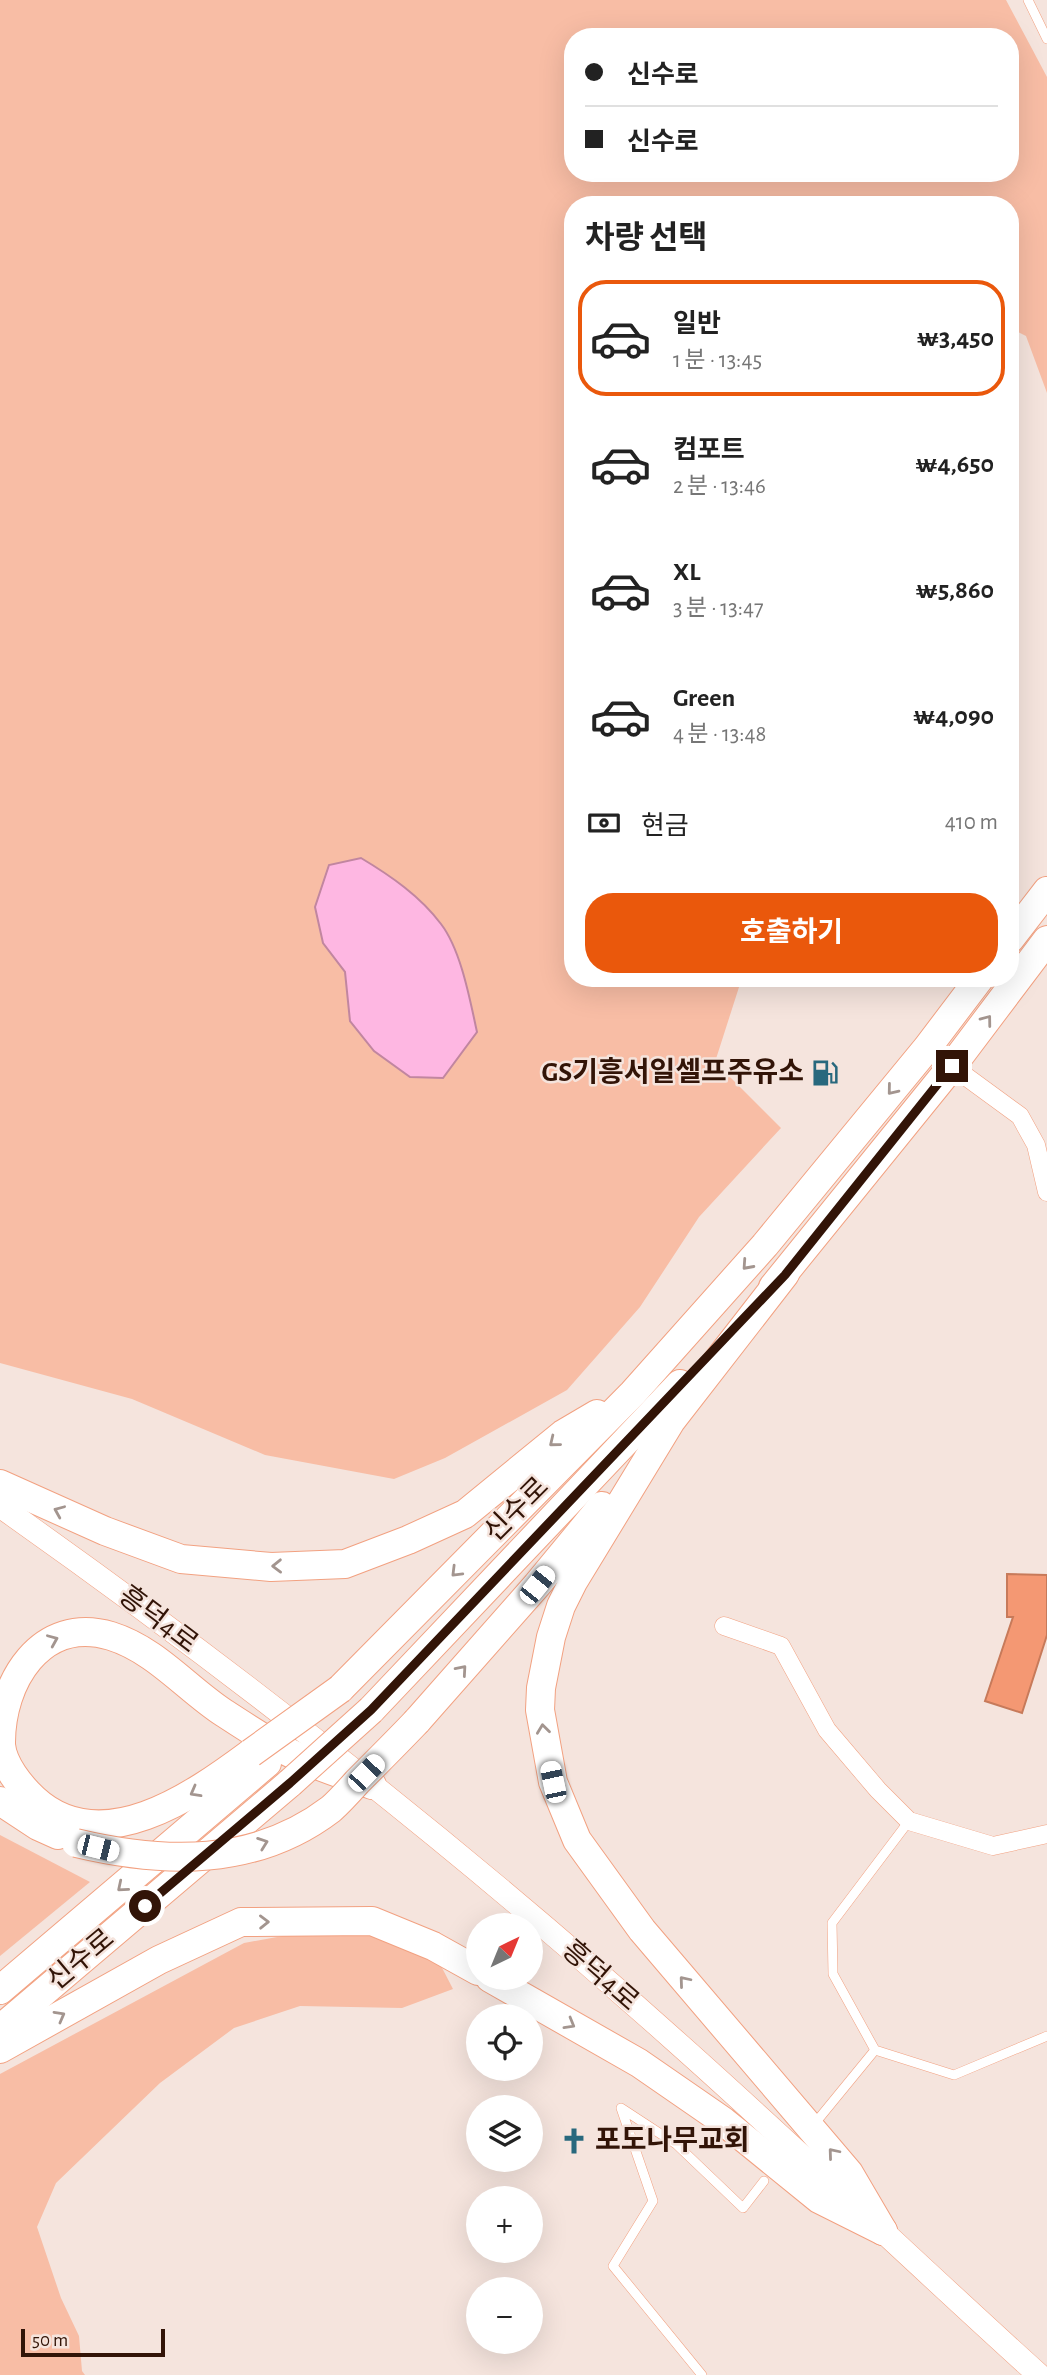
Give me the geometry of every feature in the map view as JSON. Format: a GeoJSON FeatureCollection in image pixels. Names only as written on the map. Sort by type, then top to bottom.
{"type":"FeatureCollection","features":[{"type":"Feature","properties":{"kind":"main road"},"geometry":{"type":"LineString","coordinates":[[1019,927],[1047,891]]}},
{"type":"Feature","properties":{"kind":"main road","name":"신수로"},"geometry":{"type":"LineString","coordinates":[[1019,977],[1047,940]]}},
{"type":"Feature","properties":{"kind":"main road","name":"신수로"},"geometry":{"type":"LineString","coordinates":[[0,1990],[340,1689],[633,1393],[765,1245],[973,987]]}},
{"type":"Feature","properties":{"kind":"main road","name":"신수로"},"geometry":{"type":"LineString","coordinates":[[0,2029],[290,1783],[371,1710],[785,1275],[1012,987]]}},
{"type":"Feature","properties":{"kind":"main road"},"geometry":{"type":"LineString","coordinates":[[0,1801],[38,1826],[76,1843],[121,1853],[184,1858],[235,1853],[281,1836],[332,1808],[417,1721],[537,1585],[671,1421],[785,1275]]}},
{"type":"Feature","properties":{"kind":"main road"},"geometry":{"type":"LineString","coordinates":[[0,1484],[105,1531],[181,1559],[271,1567],[345,1564],[465,1514],[563,1434],[633,1393]]}},
{"type":"Feature","properties":{"kind":"main road"},"geometry":{"type":"LineString","coordinates":[[671,1421],[588,1556],[561,1606],[551,1637],[541,1688],[543,1731],[553,1782],[577,1840],[642,1930],[849,2173],[883,2231]]}},
{"type":"Feature","properties":{"kind":"main road"},"geometry":{"type":"LineString","coordinates":[[259,1758],[159,1812],[131,1820],[83,1825],[42,1806],[17,1780],[1,1749],[1,1722],[8,1689],[40,1645],[69,1633],[110,1636],[141,1649],[223,1713],[306,1760],[372,1785]]}},
{"type":"Feature","properties":{"kind":"main road"},"geometry":{"type":"LineString","coordinates":[[0,2049],[159,1960],[241,1923],[372,1921],[433,1946],[466,1964]]}},
{"type":"Feature","properties":{"kind":"main road"},"geometry":{"type":"LineString","coordinates":[[511,1990],[639,2063],[723,2121],[819,2199],[883,2231]]}},
{"type":"Feature","properties":{"kind":"street"},"geometry":{"type":"LineString","coordinates":[[926,1048],[1020,1116],[1036,1145],[1047,1192]]}},
{"type":"Feature","properties":{"kind":"street","name":"흥덕4로"},"geometry":{"type":"LineString","coordinates":[[0,1506],[195,1647],[372,1785],[489,1881],[671,2037],[1040,2375]]}},
{"type":"Feature","properties":{"kind":"street"},"geometry":{"type":"LineString","coordinates":[[724,1626],[780,1646],[827,1730],[878,1790],[909,1821],[993,1846],[1047,1834]]}},
{"type":"Feature","properties":{"kind":"lane"},"geometry":{"type":"LineString","coordinates":[[1028,0],[1047,39]]}},
{"type":"Feature","properties":{"kind":"lane"},"geometry":{"type":"LineString","coordinates":[[909,1821],[832,1923],[833,1974],[876,2050],[954,2076],[1047,2036]]}},
{"type":"Feature","properties":{"kind":"lane"},"geometry":{"type":"LineString","coordinates":[[816,2122],[876,2050]]}},
{"type":"Feature","properties":{"kind":"lane"},"geometry":{"type":"LineString","coordinates":[[702,2375],[613,2266],[653,2201],[621,2108],[676,2144],[743,2208],[764,2181]]}},
{"type":"Feature","properties":{"kind":"shaded area"},"geometry":{"type":"Polygon","coordinates":[[[0,0],[1006,0],[1047,77],[1047,393],[1026,336],[1019,332],[1019,196],[564,196],[564,987],[739,987],[715,1062],[781,1128],[699,1217],[640,1307],[567,1390],[445,1458],[394,1479],[265,1455],[132,1399],[0,1363],[0,0]]]}},
{"type":"Feature","properties":{"kind":"shaded area"},"geometry":{"type":"Polygon","coordinates":[[[361,858],[394,879],[424,904],[441,924],[454,947],[477,1032],[443,1078],[410,1077],[374,1051],[350,1021],[345,972],[323,943],[315,907],[329,865],[361,858]]]}},
{"type":"Feature","properties":{"kind":"shaded area"},"geometry":{"type":"Polygon","coordinates":[[[0,1835],[90,1882],[0,1956],[0,1835]]]}},
{"type":"Feature","properties":{"kind":"shaded area"},"geometry":{"type":"Polygon","coordinates":[[[326,1928],[390,1938],[439,1962],[453,1989],[402,2008],[300,2006],[234,2028],[160,2083],[56,2183],[37,2227],[61,2298],[79,2336],[82,2371],[85,2375],[0,2375],[0,2074],[244,1943],[326,1928]]]}},
{"type":"Feature","properties":{"kind":"building"},"geometry":{"type":"Polygon","coordinates":[[[1007,1574],[1047,1575],[1047,1635],[1022,1713],[985,1701],[1013,1617],[1007,1617],[1007,1574]]]}},
{"type":"Feature","properties":{"kind":"place","name":"GS기흥서일셀프주유소"},"geometry":{"type":"Point","coordinates":[825,1073]}},
{"type":"Feature","properties":{"kind":"place","name":"포도나무교회"},"geometry":{"type":"Point","coordinates":[574,2141]}},
{"type":"Feature","properties":{"kind":"route"},"geometry":{"type":"LineString","coordinates":[[145,1906],[371,1710],[785,1275],[952,1066]]}}]}
